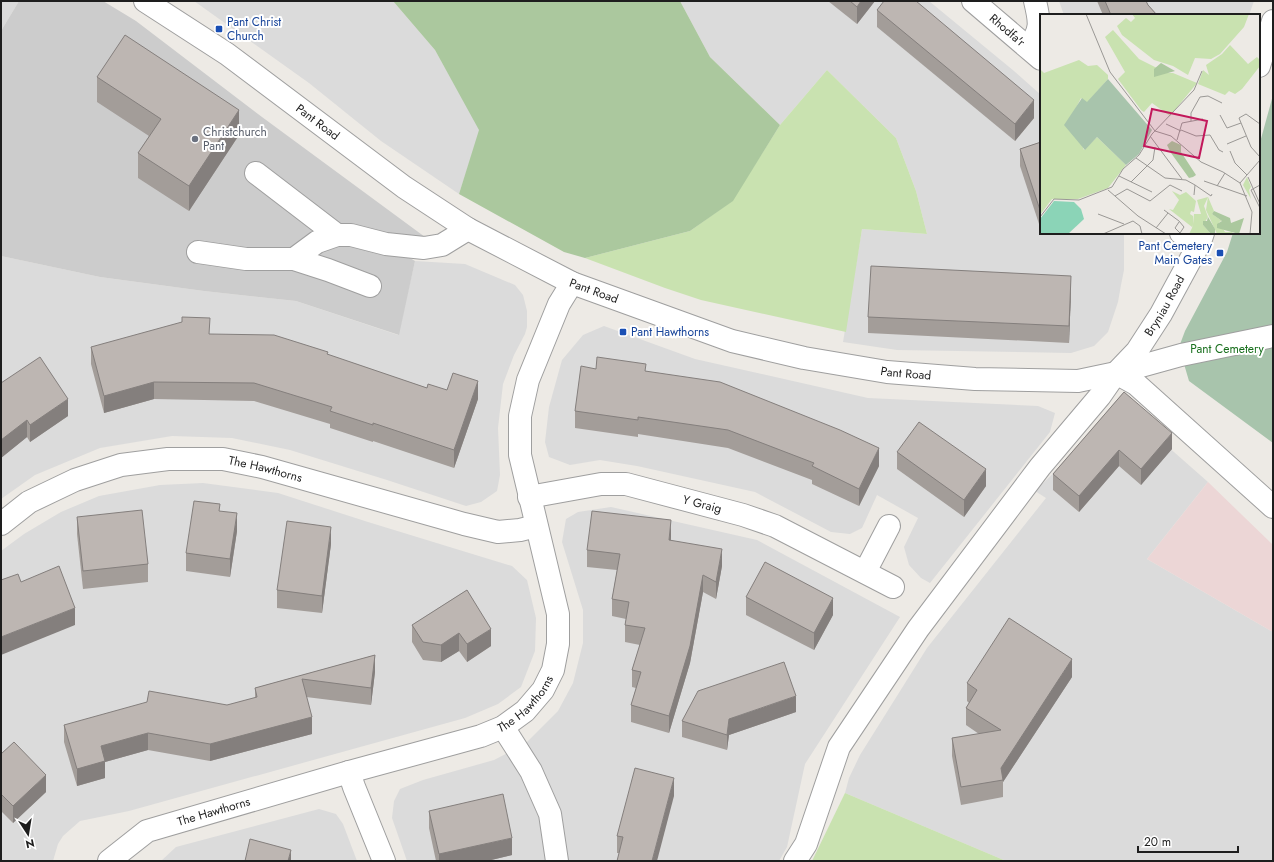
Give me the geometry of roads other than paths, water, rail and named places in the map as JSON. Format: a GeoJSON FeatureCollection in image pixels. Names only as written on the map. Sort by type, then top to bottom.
{"type":"FeatureCollection","features":[{"type":"Feature","properties":{"kind":"street","name":"Pant Road"},"geometry":{"type":"LineString","coordinates":[[145,1],[227,54],[404,187],[468,229],[572,283],[732,341],[804,358],[879,371],[975,379],[1078,381],[1182,355],[1273,336]]}},
{"type":"Feature","properties":{"kind":"street","name":"Rhodfa'r"},"geometry":{"type":"LineString","coordinates":[[972,1],[1034,53]]}},
{"type":"Feature","properties":{"kind":"street"},"geometry":{"type":"LineString","coordinates":[[1034,53],[1040,21],[1035,1]]}},
{"type":"Feature","properties":{"kind":"street"},"geometry":{"type":"LineString","coordinates":[[1260,63],[1273,21]]}},
{"type":"Feature","properties":{"kind":"street"},"geometry":{"type":"LineString","coordinates":[[256,173],[337,235]]}},
{"type":"Feature","properties":{"kind":"street"},"geometry":{"type":"LineString","coordinates":[[294,259],[316,242],[337,235],[351,235],[386,244],[424,248],[442,245],[468,229]]}},
{"type":"Feature","properties":{"kind":"street","name":"Bryniau Road"},"geometry":{"type":"LineString","coordinates":[[795,861],[806,844],[839,747],[918,629],[1040,467],[1100,396],[1116,372],[1136,351],[1161,314],[1195,236]]}},
{"type":"Feature","properties":{"kind":"street"},"geometry":{"type":"LineString","coordinates":[[198,252],[246,259],[294,259],[370,286]]}},
{"type":"Feature","properties":{"kind":"street","name":"The Hawthorns"},"geometry":{"type":"LineString","coordinates":[[109,861],[147,831],[350,772],[481,736],[503,727],[525,711],[543,690],[553,670],[558,644],[558,614],[520,455],[520,416],[528,380],[560,304],[572,283]]}},
{"type":"Feature","properties":{"kind":"street"},"geometry":{"type":"LineString","coordinates":[[1116,372],[1136,384],[1273,506]]}},
{"type":"Feature","properties":{"kind":"street","name":"The Hawthorns"},"geometry":{"type":"LineString","coordinates":[[1,524],[29,502],[68,483],[122,465],[168,459],[223,459],[262,467],[464,524],[498,532],[520,530],[536,526]]}},
{"type":"Feature","properties":{"kind":"street","name":"Y Graig"},"geometry":{"type":"LineString","coordinates":[[529,497],[600,484],[626,484],[775,526],[893,587]]}},
{"type":"Feature","properties":{"kind":"street"},"geometry":{"type":"LineString","coordinates":[[865,572],[889,526]]}},
{"type":"Feature","properties":{"kind":"street"},"geometry":{"type":"LineString","coordinates":[[503,727],[531,771],[550,814],[556,861]]}},
{"type":"Feature","properties":{"kind":"street"},"geometry":{"type":"LineString","coordinates":[[350,772],[354,787],[384,861]]}},
{"type":"Feature","properties":{"kind":"place","name":"Pant Christ Church"},"geometry":{"type":"Point","coordinates":[219,29]}},
{"type":"Feature","properties":{"kind":"place","name":"Christchurch Pant"},"geometry":{"type":"Point","coordinates":[195,139]}},
{"type":"Feature","properties":{"kind":"place","name":"Pant Cemetery Main Gates"},"geometry":{"type":"Point","coordinates":[1220,253]}},
{"type":"Feature","properties":{"kind":"place","name":"Pant Hawthorns"},"geometry":{"type":"Point","coordinates":[623,332]}},
{"type":"Feature","properties":{"kind":"park label","name":"Pant Cemetery"},"geometry":{"type":"Point","coordinates":[1227,349]}}]}
